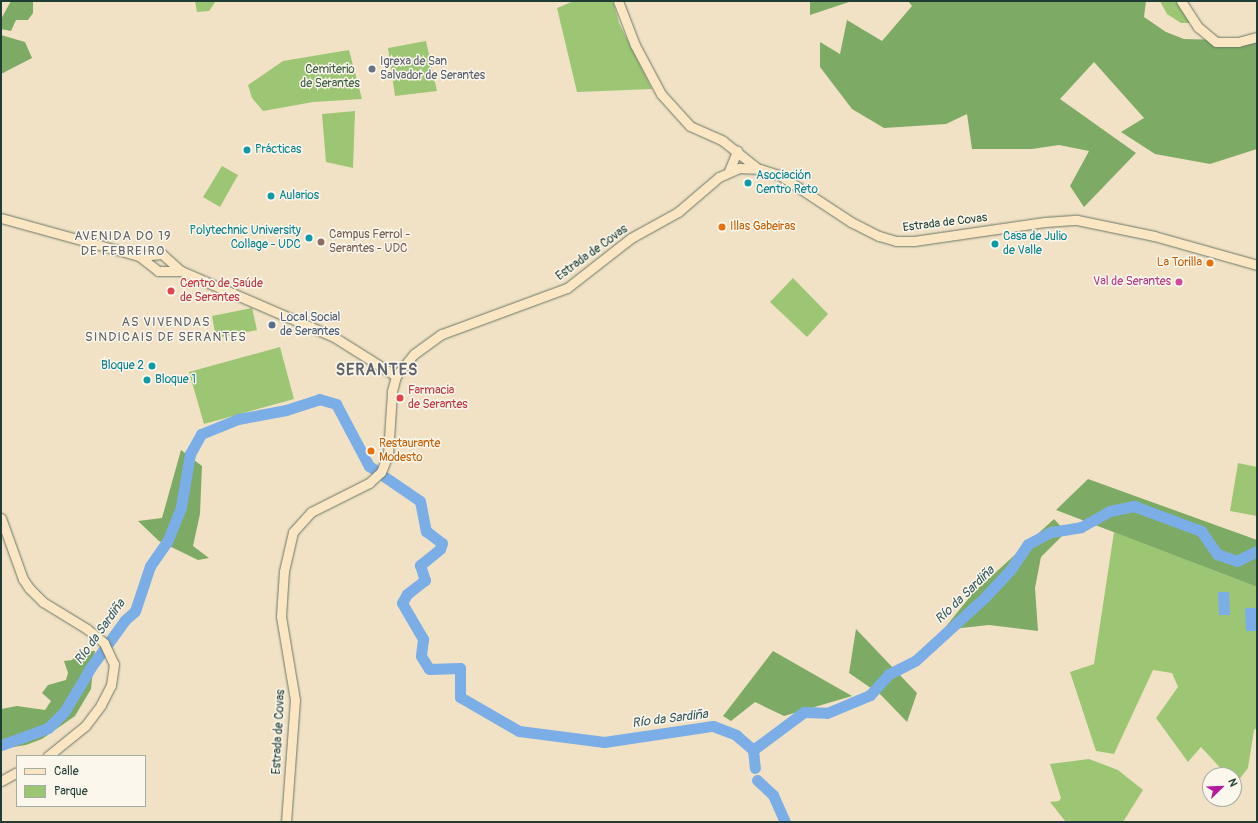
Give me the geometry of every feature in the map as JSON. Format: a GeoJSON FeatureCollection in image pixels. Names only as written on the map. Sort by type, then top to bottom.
{"type":"FeatureCollection","features":[{"type":"Feature","properties":{"kind":"main road"},"geometry":{"type":"LineString","coordinates":[[618,1],[635,45],[661,94],[690,126],[723,141],[737,151],[749,163],[760,169]]}},
{"type":"Feature","properties":{"kind":"main road"},"geometry":{"type":"LineString","coordinates":[[1181,1],[1198,27],[1216,42],[1238,42],[1257,37]]}},
{"type":"Feature","properties":{"kind":"main road"},"geometry":{"type":"LineString","coordinates":[[737,151],[742,168]]}},
{"type":"Feature","properties":{"kind":"main road"},"geometry":{"type":"LineString","coordinates":[[729,171],[737,151]]}},
{"type":"Feature","properties":{"kind":"main road","name":"Estrada de Covas"},"geometry":{"type":"LineString","coordinates":[[286,822],[295,700],[281,616],[284,571],[291,538],[298,523],[311,512],[369,483],[384,468],[388,455],[392,391],[396,376],[414,354],[442,334],[566,288],[631,238],[678,212],[718,177],[729,171],[742,168],[760,169],[780,176],[851,222],[879,236],[896,241],[914,241],[1045,222],[1077,220],[1154,236],[1257,265]]}},
{"type":"Feature","properties":{"kind":"main road"},"geometry":{"type":"LineString","coordinates":[[1,218],[140,256],[164,255],[181,271],[334,337],[396,376]]}},
{"type":"Feature","properties":{"kind":"main road"},"geometry":{"type":"LineString","coordinates":[[152,265],[156,255]]}},
{"type":"Feature","properties":{"kind":"main road"},"geometry":{"type":"LineString","coordinates":[[140,256],[158,270],[181,271]]}},
{"type":"Feature","properties":{"kind":"main road"},"geometry":{"type":"LineString","coordinates":[[165,270],[169,260]]}},
{"type":"Feature","properties":{"kind":"main road"},"geometry":{"type":"LineString","coordinates":[[1,518],[21,574],[29,588],[43,602],[87,629],[104,643],[110,654],[114,674],[112,685],[101,705],[85,726],[49,755]]}},
{"type":"Feature","properties":{"kind":"main road"},"geometry":{"type":"LineString","coordinates":[[1,781],[16,773]]}},
{"type":"Feature","properties":{"kind":"green space"},"geometry":{"type":"Polygon","coordinates":[[[11,1],[33,1],[33,13],[28,20],[16,20],[11,31],[1,29],[1,19],[11,1]]]}},
{"type":"Feature","properties":{"kind":"green space"},"geometry":{"type":"Polygon","coordinates":[[[195,1],[216,1],[209,11],[197,12],[195,1]]]}},
{"type":"Feature","properties":{"kind":"green space"},"geometry":{"type":"Polygon","coordinates":[[[574,1],[613,1],[619,23],[652,89],[577,92],[557,8],[574,1]]]}},
{"type":"Feature","properties":{"kind":"green space"},"geometry":{"type":"Polygon","coordinates":[[[810,1],[852,1],[810,15],[810,1]]]}},
{"type":"Feature","properties":{"kind":"green space"},"geometry":{"type":"Polygon","coordinates":[[[908,1],[1146,1],[1144,17],[1166,32],[1184,39],[1257,41],[1257,149],[1210,164],[1155,154],[1121,132],[1144,118],[1094,62],[1060,99],[1136,153],[1084,207],[1070,186],[1089,151],[1059,145],[1032,149],[972,149],[967,114],[946,124],[884,128],[852,109],[820,67],[820,42],[840,54],[847,20],[882,41],[912,6],[908,1]]]}},
{"type":"Feature","properties":{"kind":"green space"},"geometry":{"type":"Polygon","coordinates":[[[1160,1],[1179,1],[1191,23],[1181,23],[1167,14],[1160,1]]]}},
{"type":"Feature","properties":{"kind":"green space"},"geometry":{"type":"Polygon","coordinates":[[[1,35],[25,42],[32,58],[1,74],[1,35]]]}},
{"type":"Feature","properties":{"kind":"green space"},"geometry":{"type":"Polygon","coordinates":[[[426,41],[437,91],[395,96],[388,48],[426,41]]]}},
{"type":"Feature","properties":{"kind":"green space","name":"Cemiterio de Serantes"},"geometry":{"type":"Polygon","coordinates":[[[349,50],[362,99],[313,102],[263,111],[252,98],[248,85],[283,61],[349,50]]]}},
{"type":"Feature","properties":{"kind":"green space"},"geometry":{"type":"Polygon","coordinates":[[[355,111],[353,168],[326,162],[322,114],[355,111]]]}},
{"type":"Feature","properties":{"kind":"green space"},"geometry":{"type":"Polygon","coordinates":[[[222,166],[238,175],[220,207],[203,197],[222,166]]]}},
{"type":"Feature","properties":{"kind":"green space"},"geometry":{"type":"Polygon","coordinates":[[[793,278],[828,314],[807,337],[770,302],[793,278]]]}},
{"type":"Feature","properties":{"kind":"green space"},"geometry":{"type":"Polygon","coordinates":[[[252,308],[257,330],[216,338],[212,316],[252,308]]]}},
{"type":"Feature","properties":{"kind":"green space"},"geometry":{"type":"Polygon","coordinates":[[[280,347],[294,399],[204,424],[189,372],[280,347]]]}},
{"type":"Feature","properties":{"kind":"green space"},"geometry":{"type":"Polygon","coordinates":[[[181,450],[202,466],[200,514],[193,546],[209,558],[198,560],[159,541],[138,521],[162,518],[181,450]]]}},
{"type":"Feature","properties":{"kind":"green space"},"geometry":{"type":"Polygon","coordinates":[[[1238,463],[1257,467],[1257,516],[1230,511],[1238,463]]]}},
{"type":"Feature","properties":{"kind":"green space"},"geometry":{"type":"Polygon","coordinates":[[[1088,479],[1257,540],[1257,587],[1056,510],[1088,479]]]}},
{"type":"Feature","properties":{"kind":"green space"},"geometry":{"type":"Polygon","coordinates":[[[1054,519],[1066,532],[1041,557],[1035,588],[1038,631],[989,625],[943,630],[973,593],[1054,519]]]}},
{"type":"Feature","properties":{"kind":"green space"},"geometry":{"type":"Polygon","coordinates":[[[1114,532],[1257,587],[1257,728],[1254,730],[1248,768],[1242,776],[1242,767],[1220,767],[1201,747],[1188,762],[1156,718],[1178,687],[1172,673],[1153,670],[1114,754],[1096,751],[1070,672],[1094,664],[1114,532]]]}},
{"type":"Feature","properties":{"kind":"green space"},"geometry":{"type":"Polygon","coordinates":[[[856,629],[917,693],[907,722],[881,695],[849,673],[856,629]]]}},
{"type":"Feature","properties":{"kind":"green space"},"geometry":{"type":"Polygon","coordinates":[[[80,651],[95,651],[91,689],[75,716],[42,739],[26,745],[1,749],[1,709],[17,706],[45,710],[51,701],[42,693],[48,685],[66,680],[68,673],[64,661],[72,660],[80,651]]]}},
{"type":"Feature","properties":{"kind":"green space"},"geometry":{"type":"Polygon","coordinates":[[[773,651],[852,696],[784,716],[755,702],[731,721],[723,716],[773,651]]]}},
{"type":"Feature","properties":{"kind":"green space"},"geometry":{"type":"Polygon","coordinates":[[[1089,759],[1118,770],[1143,790],[1123,822],[1066,822],[1050,802],[1059,801],[1061,798],[1050,764],[1089,759]]]}},
{"type":"Feature","properties":{"kind":"water"},"geometry":{"type":"Polygon","coordinates":[[[1218,592],[1229,592],[1230,615],[1219,615],[1218,592]]]}},
{"type":"Feature","properties":{"kind":"water"},"geometry":{"type":"Polygon","coordinates":[[[1245,608],[1257,608],[1257,631],[1246,631],[1245,608]]]}},
{"type":"Feature","properties":{"kind":"waterway","name":"Río da Sardiña"},"geometry":{"type":"LineString","coordinates":[[1,745],[48,728],[64,712],[91,667],[125,620],[135,611],[150,566],[167,542],[181,507],[190,454],[201,434],[238,419],[286,410],[319,399],[336,404],[369,466],[374,469]]}},
{"type":"Feature","properties":{"kind":"waterway","name":"Río da Sardiña"},"geometry":{"type":"LineString","coordinates":[[385,477],[420,501],[426,531],[442,543],[440,549],[420,565],[425,580],[407,594],[402,603],[423,639],[421,656],[429,669],[460,668],[460,697],[519,731],[604,742],[713,726],[736,735],[753,750],[804,712],[827,713],[870,695],[889,674],[915,661],[985,597],[1011,569],[1028,544],[1051,532],[1081,527],[1110,511],[1134,506],[1201,531],[1217,554],[1237,561],[1257,551]]}},
{"type":"Feature","properties":{"kind":"waterway"},"geometry":{"type":"LineString","coordinates":[[753,750],[755,768]]}},
{"type":"Feature","properties":{"kind":"waterway"},"geometry":{"type":"LineString","coordinates":[[757,780],[773,795],[785,822]]}},
{"type":"Feature","properties":{"kind":"place","name":"Igrexa de San Salvador de Serantes"},"geometry":{"type":"Point","coordinates":[372,69]}},
{"type":"Feature","properties":{"kind":"place","name":"Prácticas"},"geometry":{"type":"Point","coordinates":[247,150]}},
{"type":"Feature","properties":{"kind":"place","name":"Asociación Centro Reto"},"geometry":{"type":"Point","coordinates":[748,183]}},
{"type":"Feature","properties":{"kind":"place","name":"Aularios"},"geometry":{"type":"Point","coordinates":[271,196]}},
{"type":"Feature","properties":{"kind":"place","name":"Illas Gabeiras"},"geometry":{"type":"Point","coordinates":[722,227]}},
{"type":"Feature","properties":{"kind":"place","name":"Polytechnic University Collage - UDC"},"geometry":{"type":"Point","coordinates":[309,238]}},
{"type":"Feature","properties":{"kind":"place","name":"Campus Ferrol - Serantes - UDC"},"geometry":{"type":"Point","coordinates":[321,242]}},
{"type":"Feature","properties":{"kind":"place","name":"Casa de Julio de Valle"},"geometry":{"type":"Point","coordinates":[995,244]}},
{"type":"Feature","properties":{"kind":"place","name":"La Torilla"},"geometry":{"type":"Point","coordinates":[1210,263]}},
{"type":"Feature","properties":{"kind":"place","name":"Val de Serantes"},"geometry":{"type":"Point","coordinates":[1179,282]}},
{"type":"Feature","properties":{"kind":"place","name":"Centro de Saúde de Serantes"},"geometry":{"type":"Point","coordinates":[171,291]}},
{"type":"Feature","properties":{"kind":"place","name":"Local Social de Serantes"},"geometry":{"type":"Point","coordinates":[272,325]}},
{"type":"Feature","properties":{"kind":"place","name":"Bloque 2"},"geometry":{"type":"Point","coordinates":[152,366]}},
{"type":"Feature","properties":{"kind":"place","name":"Bloque 1"},"geometry":{"type":"Point","coordinates":[147,380]}},
{"type":"Feature","properties":{"kind":"place","name":"Farmacia de Serantes"},"geometry":{"type":"Point","coordinates":[400,398]}},
{"type":"Feature","properties":{"kind":"place","name":"Restaurante Modesto"},"geometry":{"type":"Point","coordinates":[371,451]}},
{"type":"Feature","properties":{"kind":"district","name":"AVENIDA DO 19 DE FEBREIRO"},"geometry":{"type":"Point","coordinates":[123,244]}},
{"type":"Feature","properties":{"kind":"district","name":"AS VIVENDAS SINDICAIS DE SERANTES"},"geometry":{"type":"Point","coordinates":[166,330]}},
{"type":"Feature","properties":{"kind":"district","name":"SERANTES"},"geometry":{"type":"Point","coordinates":[377,370]}}]}
